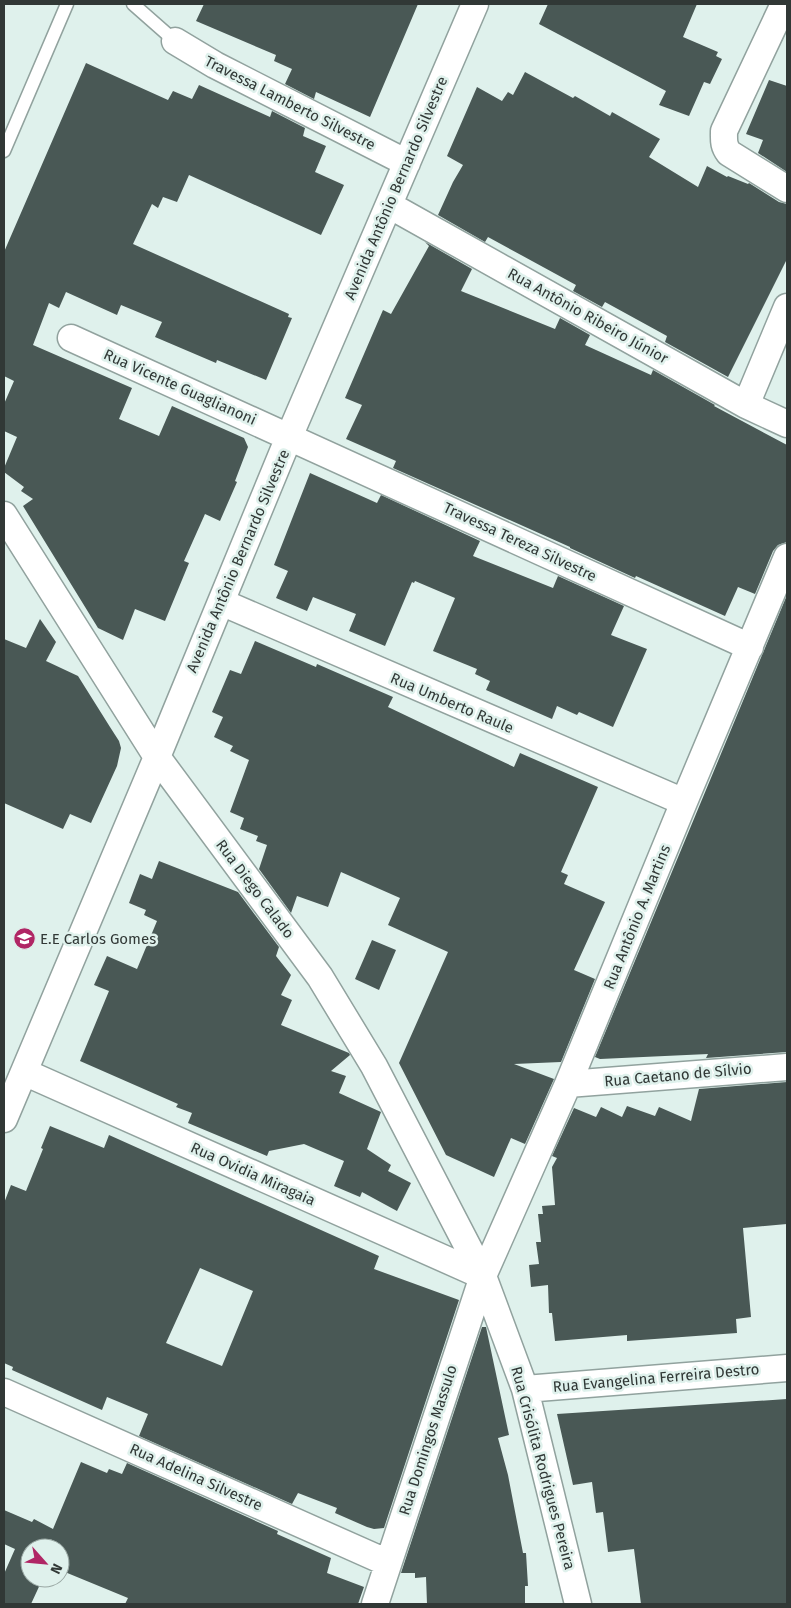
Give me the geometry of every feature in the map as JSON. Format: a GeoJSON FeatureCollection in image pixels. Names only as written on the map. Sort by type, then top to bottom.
{"type":"FeatureCollection","features":[{"type":"Feature","properties":{"kind":"street","name":"Avenida Antônio Bernardo Silvestre"},"geometry":{"type":"LineString","coordinates":[[4,1119],[157,757],[289,437],[475,4]]}},
{"type":"Feature","properties":{"kind":"street"},"geometry":{"type":"LineString","coordinates":[[784,4],[724,131],[725,148],[729,152],[787,189]]}},
{"type":"Feature","properties":{"kind":"street","name":"Travessa Lamberto Silvestre"},"geometry":{"type":"LineString","coordinates":[[175,41],[214,65],[407,163]]}},
{"type":"Feature","properties":{"kind":"street","name":"Rua Antônio Ribeiro Júnior"},"geometry":{"type":"LineString","coordinates":[[389,205],[746,405],[787,424]]}},
{"type":"Feature","properties":{"kind":"street"},"geometry":{"type":"LineString","coordinates":[[746,405],[787,307]]}},
{"type":"Feature","properties":{"kind":"street","name":"Rua Vicente Guaglianoni"},"geometry":{"type":"LineString","coordinates":[[71,338],[289,437]]}},
{"type":"Feature","properties":{"kind":"street","name":"Travessa Tereza Silvestre"},"geometry":{"type":"LineString","coordinates":[[289,437],[750,647]]}},
{"type":"Feature","properties":{"kind":"street","name":"Rua Diego Calado"},"geometry":{"type":"LineString","coordinates":[[4,515],[157,757],[320,977],[374,1066],[483,1276]]}},
{"type":"Feature","properties":{"kind":"street","name":"Rua Antônio A. Martins"},"geometry":{"type":"LineString","coordinates":[[483,1276],[568,1084],[787,556]]}},
{"type":"Feature","properties":{"kind":"street","name":"Rua Umberto Raule"},"geometry":{"type":"LineString","coordinates":[[221,602],[684,802]]}},
{"type":"Feature","properties":{"kind":"street","name":"Rua Caetano de Sílvio"},"geometry":{"type":"LineString","coordinates":[[568,1084],[787,1066]]}},
{"type":"Feature","properties":{"kind":"street","name":"Rua Ovidia Miragaia"},"geometry":{"type":"LineString","coordinates":[[24,1072],[483,1276]]}},
{"type":"Feature","properties":{"kind":"street","name":"Rua Crisólita Rodrigues Pereira"},"geometry":{"type":"LineString","coordinates":[[483,1276],[525,1389],[578,1604]]}},
{"type":"Feature","properties":{"kind":"street","name":"Rua Domingos Massulo"},"geometry":{"type":"LineString","coordinates":[[375,1604],[483,1276]]}},
{"type":"Feature","properties":{"kind":"street","name":"Rua Evangelina Ferreira Destro"},"geometry":{"type":"LineString","coordinates":[[525,1389],[787,1368]]}},
{"type":"Feature","properties":{"kind":"street","name":"Rua Adelina Silvestre"},"geometry":{"type":"LineString","coordinates":[[4,1392],[388,1563]]}},
{"type":"Feature","properties":{"kind":"lane"},"geometry":{"type":"LineString","coordinates":[[4,151],[67,4]]}},
{"type":"Feature","properties":{"kind":"lane"},"geometry":{"type":"LineString","coordinates":[[133,4],[175,41]]}},
{"type":"Feature","properties":{"kind":"building"},"geometry":{"type":"Polygon","coordinates":[[[204,4],[418,4],[370,117],[316,92],[314,99],[285,84],[292,69],[274,61],[276,55],[196,21],[204,4]]]}},
{"type":"Feature","properties":{"kind":"building"},"geometry":{"type":"Polygon","coordinates":[[[548,4],[697,4],[683,37],[718,52],[716,56],[722,59],[710,84],[704,82],[689,116],[659,105],[666,91],[539,24],[548,4]]]}},
{"type":"Feature","properties":{"kind":"building"},"geometry":{"type":"Polygon","coordinates":[[[86,63],[168,100],[173,91],[192,99],[199,85],[270,117],[272,111],[305,128],[303,136],[326,146],[315,172],[344,185],[321,235],[189,175],[177,202],[163,197],[158,208],[152,204],[133,244],[289,314],[288,317],[292,318],[266,380],[217,360],[216,363],[155,337],[162,322],[121,305],[117,315],[66,292],[59,308],[49,303],[33,345],[132,388],[119,419],[159,436],[172,406],[244,438],[248,447],[235,481],[237,482],[220,521],[205,514],[184,561],[189,563],[165,621],[135,609],[123,640],[98,628],[23,506],[33,499],[21,491],[24,487],[4,472],[17,437],[4,431],[4,404],[14,381],[4,376],[4,252],[86,63]]]}},
{"type":"Feature","properties":{"kind":"building"},"geometry":{"type":"Polygon","coordinates":[[[525,72],[573,98],[575,96],[610,116],[612,112],[660,139],[649,157],[698,187],[707,166],[727,177],[749,183],[779,202],[787,204],[787,259],[728,377],[665,342],[667,336],[605,302],[602,307],[573,291],[576,285],[488,237],[485,242],[438,215],[463,165],[447,156],[477,87],[502,101],[508,92],[513,95],[525,72]]]}},
{"type":"Feature","properties":{"kind":"building"},"geometry":{"type":"Polygon","coordinates":[[[769,80],[787,86],[787,172],[758,153],[763,140],[746,134],[769,80]]]}},
{"type":"Feature","properties":{"kind":"building"},"geometry":{"type":"Polygon","coordinates":[[[425,242],[472,269],[461,291],[555,329],[560,318],[590,335],[585,345],[651,375],[653,370],[714,406],[787,445],[787,542],[778,545],[773,551],[755,594],[738,587],[725,616],[636,576],[635,578],[393,468],[396,461],[346,439],[362,405],[345,398],[383,310],[391,314],[429,246],[425,242]]]}},
{"type":"Feature","properties":{"kind":"building"},"geometry":{"type":"Polygon","coordinates":[[[310,473],[377,503],[381,495],[480,541],[473,556],[553,588],[558,576],[624,606],[611,635],[647,649],[613,727],[579,712],[577,715],[557,706],[552,719],[486,690],[490,681],[475,674],[477,669],[433,651],[455,598],[415,581],[414,583],[412,582],[385,646],[349,631],[356,614],[313,597],[307,611],[276,598],[288,571],[274,565],[310,473]]]}},
{"type":"Feature","properties":{"kind":"building"},"geometry":{"type":"Polygon","coordinates":[[[787,595],[787,1052],[706,1058],[708,1054],[600,1059],[595,1057],[787,595]]]}},
{"type":"Feature","properties":{"kind":"building"},"geometry":{"type":"Polygon","coordinates":[[[40,619],[56,642],[46,661],[78,676],[119,741],[121,748],[117,766],[91,823],[70,814],[63,829],[4,803],[4,639],[26,648],[40,619]]]}},
{"type":"Feature","properties":{"kind":"building"},"geometry":{"type":"Polygon","coordinates":[[[255,641],[316,667],[317,664],[393,697],[388,707],[514,767],[520,753],[598,787],[561,872],[568,875],[564,884],[605,902],[574,970],[595,979],[561,1062],[514,1064],[554,1079],[525,1144],[511,1138],[494,1177],[446,1155],[399,1063],[448,952],[388,925],[400,898],[341,872],[328,907],[297,896],[291,913],[259,869],[267,845],[256,841],[258,836],[240,829],[244,818],[230,812],[249,760],[230,751],[233,746],[214,737],[223,717],[212,712],[230,670],[241,674],[255,641]]]}},
{"type":"Feature","properties":{"kind":"building"},"geometry":{"type":"Polygon","coordinates":[[[159,861],[238,892],[279,947],[276,956],[291,975],[281,995],[292,1000],[281,1025],[349,1053],[350,1055],[331,1071],[346,1076],[339,1093],[381,1112],[367,1149],[391,1165],[388,1171],[411,1183],[397,1211],[362,1192],[360,1197],[334,1186],[344,1161],[304,1144],[269,1151],[267,1156],[188,1123],[192,1113],[176,1107],[178,1104],[80,1061],[109,991],[94,985],[107,956],[137,969],[157,921],[144,915],[146,910],[129,903],[140,874],[152,879],[159,861]]]}},
{"type":"Feature","properties":{"kind":"building"},"geometry":{"type":"Polygon","coordinates":[[[372,940],[396,950],[379,990],[355,979],[372,940]]]}},
{"type":"Feature","properties":{"kind":"building"},"geometry":{"type":"Polygon","coordinates":[[[787,1082],[787,1224],[743,1228],[751,1317],[736,1319],[737,1333],[627,1341],[627,1335],[555,1341],[552,1313],[549,1313],[548,1285],[531,1287],[529,1265],[539,1264],[536,1242],[541,1242],[538,1214],[543,1214],[542,1206],[555,1205],[552,1167],[557,1158],[552,1156],[574,1108],[596,1117],[601,1107],[622,1117],[627,1106],[655,1116],[659,1107],[691,1121],[699,1089],[787,1082]]]}},
{"type":"Feature","properties":{"kind":"building"},"geometry":{"type":"Polygon","coordinates":[[[50,1126],[104,1148],[109,1135],[379,1256],[374,1269],[459,1300],[384,1528],[374,1529],[367,1527],[335,1513],[337,1508],[298,1493],[292,1504],[139,1436],[148,1414],[107,1397],[102,1410],[12,1370],[13,1367],[4,1363],[4,1203],[11,1185],[26,1191],[43,1149],[41,1148],[50,1126]],[[200,1268],[166,1343],[222,1366],[253,1291],[200,1268]]]}},
{"type":"Feature","properties":{"kind":"building"},"geometry":{"type":"Polygon","coordinates":[[[482,1327],[486,1327],[509,1435],[498,1438],[508,1475],[523,1553],[526,1553],[528,1586],[525,1586],[525,1604],[427,1604],[426,1577],[415,1578],[415,1573],[401,1573],[482,1327]]]}},
{"type":"Feature","properties":{"kind":"building"},"geometry":{"type":"Polygon","coordinates":[[[787,1399],[787,1604],[641,1604],[634,1549],[608,1552],[603,1512],[596,1513],[592,1482],[573,1485],[557,1414],[787,1399]]]}},
{"type":"Feature","properties":{"kind":"building"},"geometry":{"type":"Polygon","coordinates":[[[81,1462],[107,1473],[109,1469],[122,1474],[127,1463],[278,1531],[277,1534],[331,1558],[327,1573],[364,1587],[358,1604],[125,1604],[128,1598],[70,1574],[70,1538],[20,1538],[20,1588],[38,1588],[31,1604],[4,1604],[4,1574],[15,1549],[4,1544],[4,1510],[32,1522],[34,1519],[53,1529],[81,1462]]]}},
{"type":"Feature","properties":{"kind":"place","name":"E.E Carlos Gomes"},"geometry":{"type":"Point","coordinates":[24,939]}}]}
